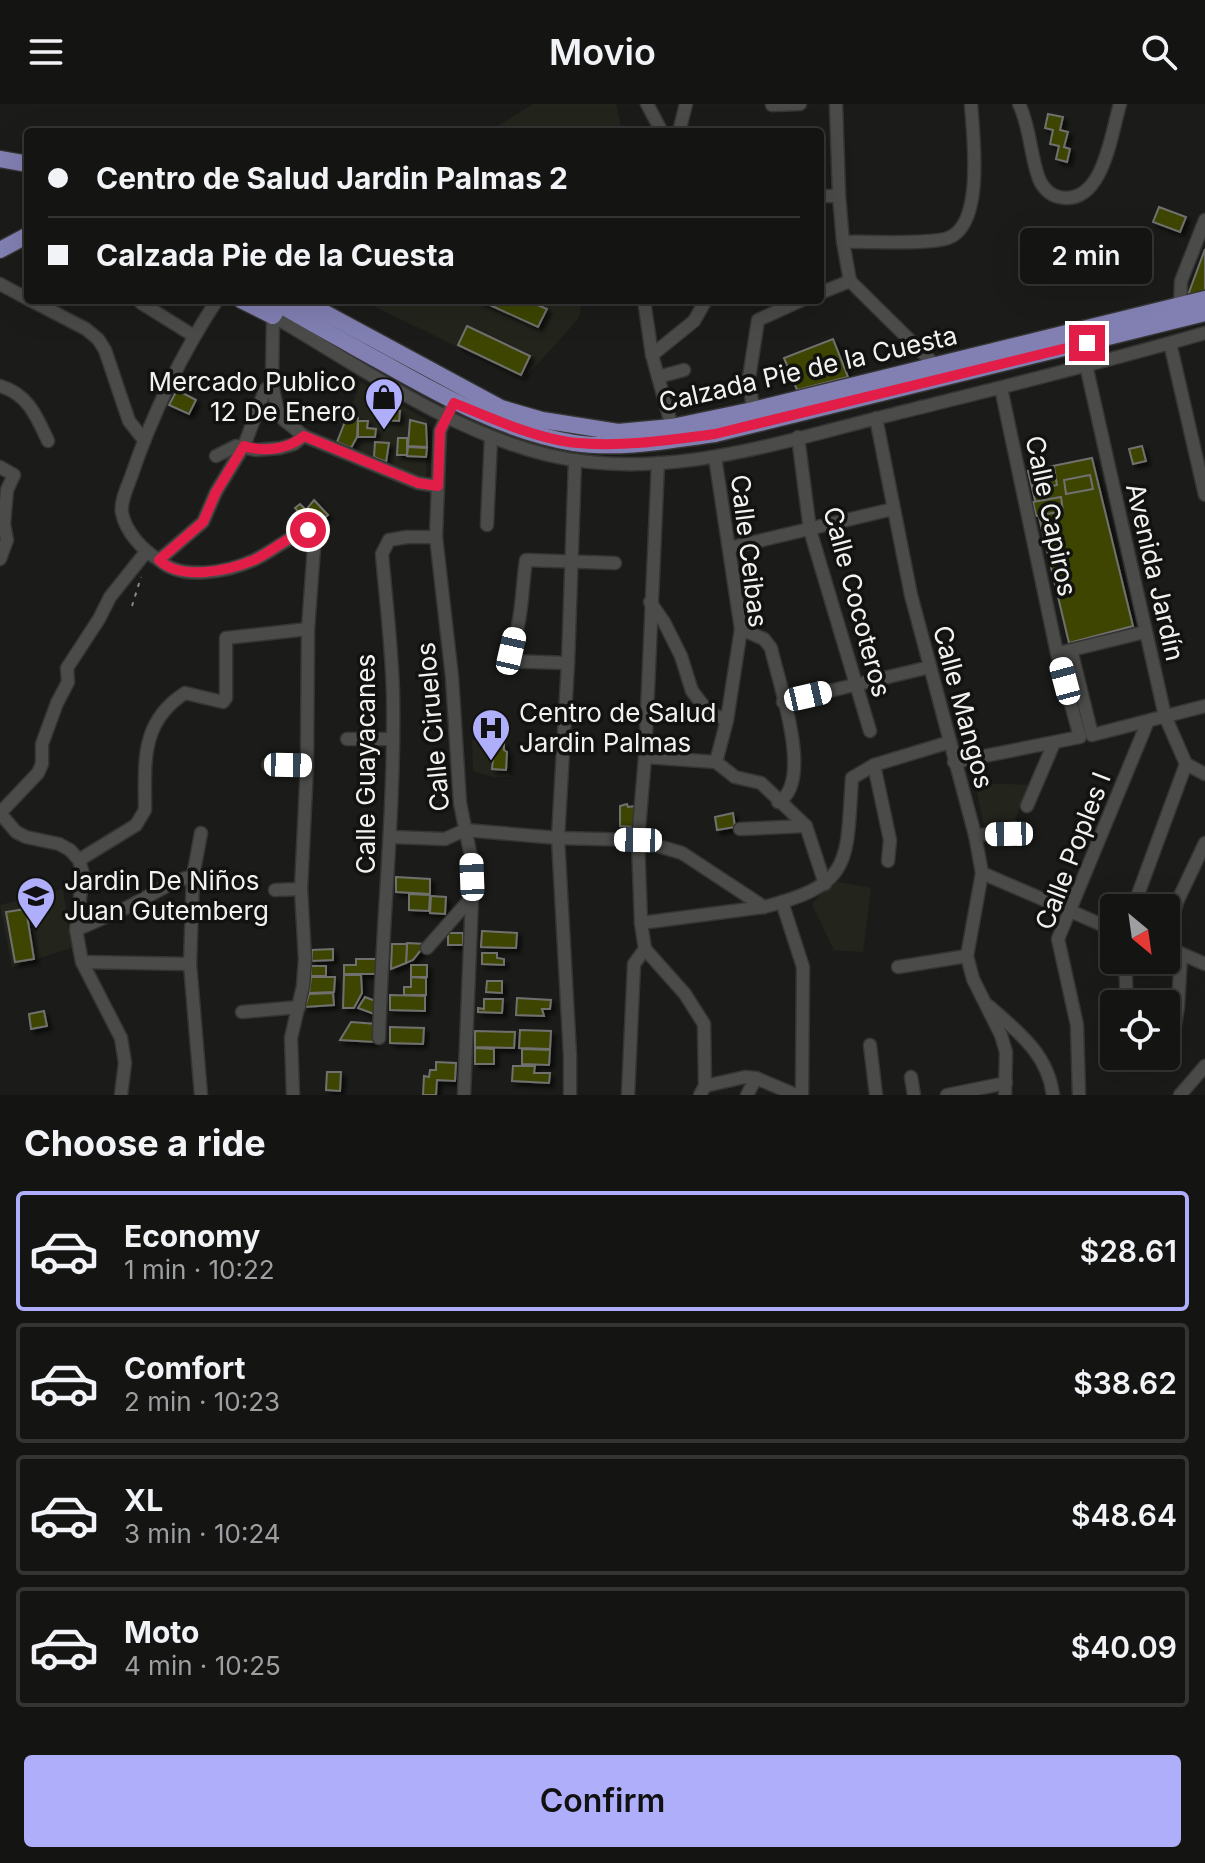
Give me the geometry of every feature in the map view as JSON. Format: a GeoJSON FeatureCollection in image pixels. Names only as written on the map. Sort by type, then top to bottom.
{"type":"FeatureCollection","features":[{"type":"Feature","properties":{"kind":"main road"},"geometry":{"type":"LineString","coordinates":[[0,159],[24,163]]}},
{"type":"Feature","properties":{"kind":"main road"},"geometry":{"type":"LineString","coordinates":[[0,171],[24,174]]}},
{"type":"Feature","properties":{"kind":"main road"},"geometry":{"type":"LineString","coordinates":[[0,250],[24,237]]}},
{"type":"Feature","properties":{"kind":"main road","name":"Calzada Pie de la Cuesta"},"geometry":{"type":"LineString","coordinates":[[308,304],[501,408],[542,420],[618,432],[672,427],[753,410],[1205,299]]}},
{"type":"Feature","properties":{"kind":"main road","name":"Calzada Pie de la Cuesta"},"geometry":{"type":"LineString","coordinates":[[275,307],[450,410],[575,443],[656,442],[715,434],[1205,313]]}},
{"type":"Feature","properties":{"kind":"street"},"geometry":{"type":"LineString","coordinates":[[647,104],[660,128]]}},
{"type":"Feature","properties":{"kind":"street"},"geometry":{"type":"LineString","coordinates":[[680,128],[686,104]]}},
{"type":"Feature","properties":{"kind":"street"},"geometry":{"type":"LineString","coordinates":[[772,105],[800,104]]}},
{"type":"Feature","properties":{"kind":"street"},"geometry":{"type":"LineString","coordinates":[[836,104],[839,196],[850,281],[937,367]]}},
{"type":"Feature","properties":{"kind":"street"},"geometry":{"type":"LineString","coordinates":[[843,242],[944,239],[961,230],[974,185],[971,104]]}},
{"type":"Feature","properties":{"kind":"street"},"geometry":{"type":"LineString","coordinates":[[1019,104],[1026,119],[1038,177],[1054,197],[1068,199],[1088,191],[1098,179],[1120,104]]}},
{"type":"Feature","properties":{"kind":"street"},"geometry":{"type":"LineString","coordinates":[[824,196],[839,196]]}},
{"type":"Feature","properties":{"kind":"street"},"geometry":{"type":"LineString","coordinates":[[1180,306],[1181,281],[1205,220]]}},
{"type":"Feature","properties":{"kind":"street"},"geometry":{"type":"LineString","coordinates":[[824,291],[850,281]]}},
{"type":"Feature","properties":{"kind":"street"},"geometry":{"type":"LineString","coordinates":[[0,284],[24,296]]}},
{"type":"Feature","properties":{"kind":"street"},"geometry":{"type":"LineString","coordinates":[[38,304],[86,329],[98,339],[105,350],[129,421],[144,440]]}},
{"type":"Feature","properties":{"kind":"street"},"geometry":{"type":"LineString","coordinates":[[143,304],[194,336]]}},
{"type":"Feature","properties":{"kind":"street"},"geometry":{"type":"LineString","coordinates":[[214,304],[194,336],[144,440],[121,511],[139,545],[171,570],[199,573],[256,559],[308,530],[314,547],[308,629],[307,765],[301,889],[305,959],[299,1007],[291,1038],[293,1095]]}},
{"type":"Feature","properties":{"kind":"street"},"geometry":{"type":"LineString","coordinates":[[645,304],[652,355],[672,427]]}},
{"type":"Feature","properties":{"kind":"street"},"geometry":{"type":"LineString","coordinates":[[652,355],[694,321],[704,304]]}},
{"type":"Feature","properties":{"kind":"street"},"geometry":{"type":"LineString","coordinates":[[753,410],[749,378],[758,320],[793,304]]}},
{"type":"Feature","properties":{"kind":"street"},"geometry":{"type":"LineString","coordinates":[[275,307],[272,384],[277,408],[284,420],[304,436],[418,483],[438,486]]}},
{"type":"Feature","properties":{"kind":"street"},"geometry":{"type":"LineString","coordinates":[[450,410],[491,437],[518,446],[575,460],[621,465],[658,463],[715,457],[1001,388],[1205,333]]}},
{"type":"Feature","properties":{"kind":"street"},"geometry":{"type":"LineString","coordinates":[[1170,343],[1205,495]]}},
{"type":"Feature","properties":{"kind":"street","name":"Avenida Jardín"},"geometry":{"type":"LineString","coordinates":[[1086,365],[1165,716],[1186,764]]}},
{"type":"Feature","properties":{"kind":"street"},"geometry":{"type":"LineString","coordinates":[[658,377],[684,370]]}},
{"type":"Feature","properties":{"kind":"street"},"geometry":{"type":"LineString","coordinates":[[159,560],[203,522],[216,492],[244,446],[265,390],[272,384]]}},
{"type":"Feature","properties":{"kind":"street"},"geometry":{"type":"LineString","coordinates":[[0,386],[23,398],[35,411],[48,441]]}},
{"type":"Feature","properties":{"kind":"street","name":"Calle Capiros"},"geometry":{"type":"LineString","coordinates":[[1001,388],[1057,653],[1086,736]]}},
{"type":"Feature","properties":{"kind":"street","name":"Calle Ciruelos"},"geometry":{"type":"LineString","coordinates":[[450,410],[440,431],[436,537],[465,830],[558,838],[638,840],[682,853],[764,907]]}},
{"type":"Feature","properties":{"kind":"street","name":"Calle Mangos"},"geometry":{"type":"LineString","coordinates":[[876,418],[911,595],[975,835],[982,873],[967,956],[973,979],[1001,1035],[1006,1052],[1006,1089]]}},
{"type":"Feature","properties":{"kind":"street"},"geometry":{"type":"LineString","coordinates":[[216,456],[236,446],[256,450],[280,448],[294,444],[304,436]]}},
{"type":"Feature","properties":{"kind":"street"},"geometry":{"type":"LineString","coordinates":[[487,525],[491,437]]}},
{"type":"Feature","properties":{"kind":"street","name":"Calle Cocoteros"},"geometry":{"type":"LineString","coordinates":[[798,437],[810,530],[870,731]]}},
{"type":"Feature","properties":{"kind":"street","name":"Calle Ceibas"},"geometry":{"type":"LineString","coordinates":[[715,457],[741,629],[727,720],[716,762]]}},
{"type":"Feature","properties":{"kind":"street"},"geometry":{"type":"LineString","coordinates":[[570,1095],[558,838],[575,460]]}},
{"type":"Feature","properties":{"kind":"street"},"geometry":{"type":"LineString","coordinates":[[658,463],[645,757],[638,840],[641,923],[645,949],[685,994],[704,1024],[702,1091],[745,1077],[756,1078],[799,1095],[803,967],[782,902]]}},
{"type":"Feature","properties":{"kind":"street"},"geometry":{"type":"LineString","coordinates":[[0,559],[7,540],[4,524],[7,490],[14,475],[4,469]]}},
{"type":"Feature","properties":{"kind":"street"},"geometry":{"type":"LineString","coordinates":[[729,548],[893,509]]}},
{"type":"Feature","properties":{"kind":"street","name":"Calle Guayacanes"},"geometry":{"type":"LineString","coordinates":[[379,1038],[391,837],[393,694],[382,554],[389,540],[436,537]]}},
{"type":"Feature","properties":{"kind":"street"},"geometry":{"type":"LineString","coordinates":[[121,1095],[125,1063],[121,1038],[82,962],[76,930],[83,874],[79,860],[59,844],[16,832],[0,813],[38,773],[42,764],[42,744],[68,682],[67,668],[110,597],[146,552]]}},
{"type":"Feature","properties":{"kind":"street"},"geometry":{"type":"LineString","coordinates":[[568,663],[504,661],[511,651],[517,628],[526,560],[615,563]]}},
{"type":"Feature","properties":{"kind":"street"},"geometry":{"type":"LineString","coordinates":[[650,602],[681,656],[692,691],[709,713],[727,720]]}},
{"type":"Feature","properties":{"kind":"street"},"geometry":{"type":"LineString","coordinates":[[79,860],[136,825],[142,818],[149,732],[157,719],[185,693],[220,702],[226,698],[226,638],[308,629]]}},
{"type":"Feature","properties":{"kind":"street"},"geometry":{"type":"LineString","coordinates":[[741,629],[764,639],[771,648],[793,738],[795,760],[790,791],[785,799],[778,802]]}},
{"type":"Feature","properties":{"kind":"street"},"geometry":{"type":"LineString","coordinates":[[1057,653],[1145,632]]}},
{"type":"Feature","properties":{"kind":"street"},"geometry":{"type":"LineString","coordinates":[[1071,650],[1086,736]]}},
{"type":"Feature","properties":{"kind":"street"},"geometry":{"type":"LineString","coordinates":[[783,702],[930,667]]}},
{"type":"Feature","properties":{"kind":"street"},"geometry":{"type":"LineString","coordinates":[[954,762],[1086,736],[1205,706]]}},
{"type":"Feature","properties":{"kind":"street","name":"Calle Poples I"},"geometry":{"type":"LineString","coordinates":[[1079,1095],[1077,1025],[1058,939],[1148,721]]}},
{"type":"Feature","properties":{"kind":"street"},"geometry":{"type":"LineString","coordinates":[[347,739],[391,739]]}},
{"type":"Feature","properties":{"kind":"street"},"geometry":{"type":"LineString","coordinates":[[641,923],[764,907],[799,898],[825,884],[837,873],[843,858],[848,837],[852,778],[874,765],[950,742]]}},
{"type":"Feature","properties":{"kind":"street"},"geometry":{"type":"LineString","coordinates":[[1027,806],[1054,743]]}},
{"type":"Feature","properties":{"kind":"street"},"geometry":{"type":"LineString","coordinates":[[645,757],[666,761],[716,762],[735,777],[761,783],[806,826],[825,884]]}},
{"type":"Feature","properties":{"kind":"street"},"geometry":{"type":"LineString","coordinates":[[1138,894],[1186,764],[1205,774]]}},
{"type":"Feature","properties":{"kind":"street"},"geometry":{"type":"LineString","coordinates":[[268,765],[307,765]]}},
{"type":"Feature","properties":{"kind":"street"},"geometry":{"type":"LineString","coordinates":[[874,765],[890,840],[888,861]]}},
{"type":"Feature","properties":{"kind":"street"},"geometry":{"type":"LineString","coordinates":[[740,829],[806,826]]}},
{"type":"Feature","properties":{"kind":"street"},"geometry":{"type":"LineString","coordinates":[[391,837],[445,839],[465,830],[471,857],[472,897],[464,1095]]}},
{"type":"Feature","properties":{"kind":"street"},"geometry":{"type":"LineString","coordinates":[[201,833],[193,876],[190,964],[201,1095]]}},
{"type":"Feature","properties":{"kind":"street"},"geometry":{"type":"LineString","coordinates":[[975,835],[1009,834]]}},
{"type":"Feature","properties":{"kind":"street"},"geometry":{"type":"LineString","coordinates":[[1180,896],[1205,843]]}},
{"type":"Feature","properties":{"kind":"street"},"geometry":{"type":"LineString","coordinates":[[982,873],[1100,924]]}},
{"type":"Feature","properties":{"kind":"street"},"geometry":{"type":"LineString","coordinates":[[76,930],[176,881],[193,876]]}},
{"type":"Feature","properties":{"kind":"street"},"geometry":{"type":"LineString","coordinates":[[275,890],[301,889]]}},
{"type":"Feature","properties":{"kind":"street"},"geometry":{"type":"LineString","coordinates":[[427,948],[472,897]]}},
{"type":"Feature","properties":{"kind":"street"},"geometry":{"type":"LineString","coordinates":[[628,1095],[634,964],[645,949]]}},
{"type":"Feature","properties":{"kind":"street"},"geometry":{"type":"LineString","coordinates":[[1179,990],[1181,955],[1205,964]]}},
{"type":"Feature","properties":{"kind":"street"},"geometry":{"type":"LineString","coordinates":[[898,967],[967,956]]}},
{"type":"Feature","properties":{"kind":"street"},"geometry":{"type":"LineString","coordinates":[[82,962],[190,964]]}},
{"type":"Feature","properties":{"kind":"street"},"geometry":{"type":"LineString","coordinates":[[982,1000],[1034,1048],[1048,1072],[1053,1095]]}},
{"type":"Feature","properties":{"kind":"street"},"geometry":{"type":"LineString","coordinates":[[242,1012],[299,1007]]}},
{"type":"Feature","properties":{"kind":"street"},"geometry":{"type":"LineString","coordinates":[[870,1045],[876,1095]]}},
{"type":"Feature","properties":{"kind":"street"},"geometry":{"type":"LineString","coordinates":[[1180,1095],[1205,1066]]}},
{"type":"Feature","properties":{"kind":"street"},"geometry":{"type":"LineString","coordinates":[[911,1077],[914,1095]]}},
{"type":"Feature","properties":{"kind":"street"},"geometry":{"type":"LineString","coordinates":[[747,1095],[756,1078]]}},
{"type":"Feature","properties":{"kind":"street"},"geometry":{"type":"LineString","coordinates":[[947,1095],[1006,1089]]}},
{"type":"Feature","properties":{"kind":"shaded area"},"geometry":{"type":"Polygon","coordinates":[[[533,104],[616,104],[621,128],[494,128],[533,104]]]}},
{"type":"Feature","properties":{"kind":"shaded area"},"geometry":{"type":"Polygon","coordinates":[[[369,304],[581,304],[579,318],[524,379],[369,304]]]}},
{"type":"Feature","properties":{"kind":"shaded area","name":"Mercado Publico 12 De Enero"},"geometry":{"type":"Polygon","coordinates":[[[361,382],[427,420],[426,478],[410,476],[337,442],[361,382]]]}},
{"type":"Feature","properties":{"kind":"shaded area","name":"Centro de Salud Jardin Palmas"},"geometry":{"type":"Polygon","coordinates":[[[472,740],[506,741],[510,777],[494,777],[473,771],[472,740]]]}},
{"type":"Feature","properties":{"kind":"shaded area"},"geometry":{"type":"Polygon","coordinates":[[[975,783],[1033,785],[1025,806],[1020,804],[1012,831],[985,831],[975,783]]]}},
{"type":"Feature","properties":{"kind":"shaded area"},"geometry":{"type":"Polygon","coordinates":[[[833,881],[871,888],[863,952],[834,950],[812,904],[833,881]]]}},
{"type":"Feature","properties":{"kind":"shaded area","name":"Jardin De Niños Juan Gutemberg"},"geometry":{"type":"Polygon","coordinates":[[[63,889],[71,948],[12,967],[0,905],[63,889]]]}},
{"type":"Feature","properties":{"kind":"building"},"geometry":{"type":"Polygon","coordinates":[[[1048,114],[1063,117],[1060,130],[1068,132],[1064,147],[1070,149],[1067,162],[1056,159],[1059,146],[1050,144],[1053,130],[1045,128],[1048,114]]]}},
{"type":"Feature","properties":{"kind":"building"},"geometry":{"type":"Polygon","coordinates":[[[1159,207],[1186,217],[1180,232],[1153,222],[1159,207]]]}},
{"type":"Feature","properties":{"kind":"building"},"geometry":{"type":"Polygon","coordinates":[[[1205,249],[1205,296],[1188,295],[1205,249]]]}},
{"type":"Feature","properties":{"kind":"building"},"geometry":{"type":"Polygon","coordinates":[[[488,304],[535,304],[547,309],[538,327],[488,304]]]}},
{"type":"Feature","properties":{"kind":"building"},"geometry":{"type":"Polygon","coordinates":[[[467,326],[530,356],[521,375],[458,345],[467,326]]]}},
{"type":"Feature","properties":{"kind":"building"},"geometry":{"type":"Polygon","coordinates":[[[833,339],[848,377],[797,390],[784,358],[833,339]]]}},
{"type":"Feature","properties":{"kind":"building"},"geometry":{"type":"Polygon","coordinates":[[[177,390],[196,400],[189,414],[169,405],[177,390]]]}},
{"type":"Feature","properties":{"kind":"building"},"geometry":{"type":"Polygon","coordinates":[[[383,410],[400,411],[399,421],[383,420],[383,410]]]}},
{"type":"Feature","properties":{"kind":"building"},"geometry":{"type":"Polygon","coordinates":[[[348,414],[358,418],[357,437],[351,448],[337,442],[348,414]]]}},
{"type":"Feature","properties":{"kind":"building"},"geometry":{"type":"Polygon","coordinates":[[[410,420],[426,424],[427,447],[408,446],[410,420]]]}},
{"type":"Feature","properties":{"kind":"building"},"geometry":{"type":"Polygon","coordinates":[[[358,421],[368,421],[367,428],[376,429],[375,437],[358,437],[358,421]]]}},
{"type":"Feature","properties":{"kind":"building"},"geometry":{"type":"Polygon","coordinates":[[[398,438],[407,438],[407,455],[397,455],[398,438]]]}},
{"type":"Feature","properties":{"kind":"building"},"geometry":{"type":"Polygon","coordinates":[[[375,442],[389,443],[386,462],[374,457],[375,442]]]}},
{"type":"Feature","properties":{"kind":"building"},"geometry":{"type":"Polygon","coordinates":[[[1142,446],[1146,461],[1133,464],[1129,449],[1142,446]]]}},
{"type":"Feature","properties":{"kind":"building"},"geometry":{"type":"Polygon","coordinates":[[[408,447],[427,448],[426,457],[407,456],[408,447]]]}},
{"type":"Feature","properties":{"kind":"building"},"geometry":{"type":"Polygon","coordinates":[[[1092,458],[1133,626],[1069,643],[1028,471],[1092,458]]]}},
{"type":"Feature","properties":{"kind":"building"},"geometry":{"type":"Polygon","coordinates":[[[1054,467],[1057,485],[1034,490],[1030,472],[1054,467]]]}},
{"type":"Feature","properties":{"kind":"building"},"geometry":{"type":"Polygon","coordinates":[[[1090,475],[1093,489],[1066,494],[1064,480],[1090,475]]]}},
{"type":"Feature","properties":{"kind":"building"},"geometry":{"type":"Polygon","coordinates":[[[1061,497],[1063,511],[1036,516],[1033,502],[1061,497]]]}},
{"type":"Feature","properties":{"kind":"building"},"geometry":{"type":"Polygon","coordinates":[[[314,500],[328,515],[312,528],[295,508],[300,504],[306,510],[314,500]]]}},
{"type":"Feature","properties":{"kind":"building"},"geometry":{"type":"Polygon","coordinates":[[[498,742],[504,743],[507,752],[506,770],[492,769],[498,742]]]}},
{"type":"Feature","properties":{"kind":"building"},"geometry":{"type":"Polygon","coordinates":[[[627,804],[628,807],[636,806],[635,827],[620,826],[620,806],[627,804]]]}},
{"type":"Feature","properties":{"kind":"building"},"geometry":{"type":"Polygon","coordinates":[[[733,813],[735,827],[717,830],[715,817],[733,813]]]}},
{"type":"Feature","properties":{"kind":"building"},"geometry":{"type":"Polygon","coordinates":[[[396,877],[430,879],[430,894],[396,892],[396,877]]]}},
{"type":"Feature","properties":{"kind":"building"},"geometry":{"type":"Polygon","coordinates":[[[409,894],[430,895],[429,911],[409,910],[409,894]]]}},
{"type":"Feature","properties":{"kind":"building"},"geometry":{"type":"Polygon","coordinates":[[[431,896],[446,897],[445,914],[430,913],[431,896]]]}},
{"type":"Feature","properties":{"kind":"building"},"geometry":{"type":"Polygon","coordinates":[[[26,909],[34,959],[15,962],[6,912],[26,909]]]}},
{"type":"Feature","properties":{"kind":"building"},"geometry":{"type":"Polygon","coordinates":[[[482,931],[517,933],[516,948],[481,947],[482,931]]]}},
{"type":"Feature","properties":{"kind":"building"},"geometry":{"type":"Polygon","coordinates":[[[448,933],[463,933],[463,945],[448,945],[448,933]]]}},
{"type":"Feature","properties":{"kind":"building"},"geometry":{"type":"Polygon","coordinates":[[[407,943],[426,944],[413,960],[406,963],[407,943]]]}},
{"type":"Feature","properties":{"kind":"building"},"geometry":{"type":"Polygon","coordinates":[[[392,944],[407,944],[406,963],[391,969],[392,944]]]}},
{"type":"Feature","properties":{"kind":"building"},"geometry":{"type":"Polygon","coordinates":[[[333,949],[333,960],[312,961],[312,950],[333,949]]]}},
{"type":"Feature","properties":{"kind":"building"},"geometry":{"type":"Polygon","coordinates":[[[482,953],[497,953],[497,958],[504,959],[504,965],[482,964],[482,953]]]}},
{"type":"Feature","properties":{"kind":"building"},"geometry":{"type":"Polygon","coordinates":[[[356,959],[379,959],[379,974],[344,974],[344,965],[356,965],[356,959]]]}},
{"type":"Feature","properties":{"kind":"building"},"geometry":{"type":"Polygon","coordinates":[[[411,965],[427,965],[427,977],[411,977],[411,965]]]}},
{"type":"Feature","properties":{"kind":"building"},"geometry":{"type":"Polygon","coordinates":[[[311,966],[326,966],[326,976],[311,976],[311,966]]]}},
{"type":"Feature","properties":{"kind":"building"},"geometry":{"type":"Polygon","coordinates":[[[344,975],[361,975],[362,993],[354,1008],[343,1008],[344,975]]]}},
{"type":"Feature","properties":{"kind":"building"},"geometry":{"type":"Polygon","coordinates":[[[311,977],[335,977],[334,992],[309,993],[311,977]]]}},
{"type":"Feature","properties":{"kind":"building"},"geometry":{"type":"Polygon","coordinates":[[[411,977],[426,978],[426,995],[404,995],[404,987],[411,987],[411,977]]]}},
{"type":"Feature","properties":{"kind":"building"},"geometry":{"type":"Polygon","coordinates":[[[487,981],[502,981],[502,993],[486,992],[487,981]]]}},
{"type":"Feature","properties":{"kind":"building"},"geometry":{"type":"Polygon","coordinates":[[[333,993],[334,1005],[305,1007],[309,994],[333,993]]]}},
{"type":"Feature","properties":{"kind":"building"},"geometry":{"type":"Polygon","coordinates":[[[390,995],[425,996],[425,1011],[390,1010],[390,995]]]}},
{"type":"Feature","properties":{"kind":"building"},"geometry":{"type":"Polygon","coordinates":[[[365,997],[378,1002],[377,1015],[358,1008],[365,997]]]}},
{"type":"Feature","properties":{"kind":"building"},"geometry":{"type":"Polygon","coordinates":[[[517,998],[551,1000],[550,1009],[542,1009],[544,1016],[516,1015],[517,998]]]}},
{"type":"Feature","properties":{"kind":"building"},"geometry":{"type":"Polygon","coordinates":[[[484,999],[503,999],[502,1013],[478,1012],[478,1008],[484,1009],[484,999]]]}},
{"type":"Feature","properties":{"kind":"building"},"geometry":{"type":"Polygon","coordinates":[[[44,1011],[47,1026],[31,1029],[29,1014],[44,1011]]]}},
{"type":"Feature","properties":{"kind":"building"},"geometry":{"type":"Polygon","coordinates":[[[351,1022],[377,1024],[375,1042],[340,1040],[351,1022]]]}},
{"type":"Feature","properties":{"kind":"building"},"geometry":{"type":"Polygon","coordinates":[[[390,1027],[424,1028],[423,1044],[390,1043],[390,1027]]]}},
{"type":"Feature","properties":{"kind":"building"},"geometry":{"type":"Polygon","coordinates":[[[520,1030],[551,1031],[550,1049],[519,1048],[520,1030]]]}},
{"type":"Feature","properties":{"kind":"building"},"geometry":{"type":"Polygon","coordinates":[[[475,1031],[515,1032],[514,1048],[475,1047],[475,1031]]]}},
{"type":"Feature","properties":{"kind":"building"},"geometry":{"type":"Polygon","coordinates":[[[475,1048],[494,1049],[494,1064],[475,1064],[475,1048]]]}},
{"type":"Feature","properties":{"kind":"building"},"geometry":{"type":"Polygon","coordinates":[[[522,1049],[550,1050],[549,1065],[522,1064],[522,1049]]]}},
{"type":"Feature","properties":{"kind":"building"},"geometry":{"type":"Polygon","coordinates":[[[436,1062],[456,1063],[455,1081],[437,1080],[436,1095],[423,1095],[424,1076],[429,1077],[430,1070],[436,1070],[436,1062]]]}},
{"type":"Feature","properties":{"kind":"building"},"geometry":{"type":"Polygon","coordinates":[[[513,1066],[535,1066],[534,1073],[550,1073],[549,1083],[512,1081],[513,1066]]]}},
{"type":"Feature","properties":{"kind":"building"},"geometry":{"type":"Polygon","coordinates":[[[327,1072],[341,1072],[340,1091],[326,1090],[327,1072]]]}},
{"type":"Feature","properties":{"kind":"place","name":"Mercado Publico 12 De Enero"},"geometry":{"type":"Point","coordinates":[384,431]}},
{"type":"Feature","properties":{"kind":"place","name":"Centro de Salud Jardin Palmas"},"geometry":{"type":"Point","coordinates":[491,762]}},
{"type":"Feature","properties":{"kind":"place","name":"Jardin De Niños Juan Gutemberg"},"geometry":{"type":"Point","coordinates":[36,930]}},
{"type":"Feature","properties":{"kind":"route"},"geometry":{"type":"LineString","coordinates":[[308,530],[256,559],[199,573],[171,570],[159,560],[203,522],[216,492],[244,446],[256,450],[280,448],[294,444],[304,436],[418,483],[438,486],[440,431],[454,403],[501,422],[575,443],[656,442],[715,434],[1087,343]]}}]}
